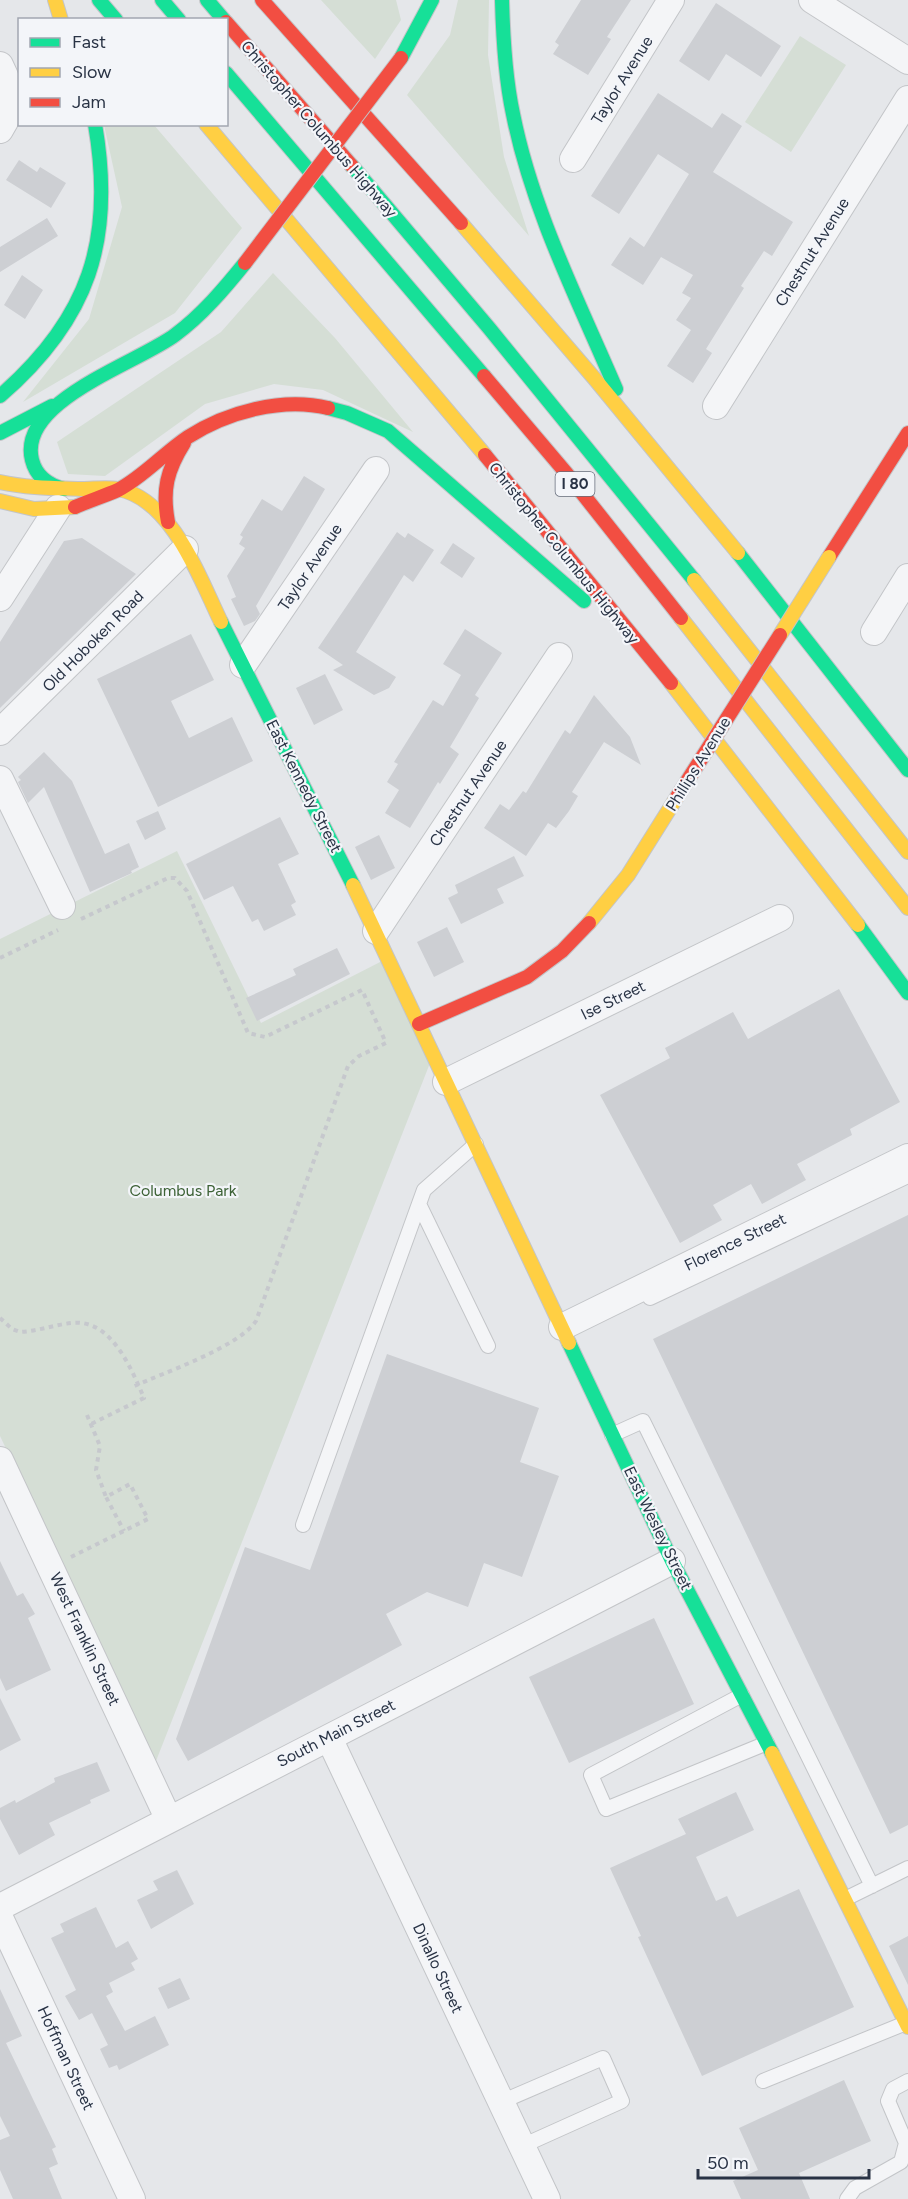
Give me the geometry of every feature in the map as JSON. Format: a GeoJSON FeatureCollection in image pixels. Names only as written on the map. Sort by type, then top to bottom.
{"type":"FeatureCollection","features":[{"type":"Feature","properties":{"kind":"main road"},"geometry":{"type":"LineString","coordinates":[[55,0],[60,18]]}},
{"type":"Feature","properties":{"kind":"main road"},"geometry":{"type":"LineString","coordinates":[[99,0],[114,18]]}},
{"type":"Feature","properties":{"kind":"main road"},"geometry":{"type":"LineString","coordinates":[[162,0],[177,18]]}},
{"type":"Feature","properties":{"kind":"main road","name":"Christopher Columbus Highway"},"geometry":{"type":"LineString","coordinates":[[207,0],[222,18]]}},
{"type":"Feature","properties":{"kind":"main road"},"geometry":{"type":"LineString","coordinates":[[262,0],[426,181],[630,421],[908,770]]}},
{"type":"Feature","properties":{"kind":"main road"},"geometry":{"type":"LineString","coordinates":[[0,433],[74,394],[173,336],[211,303],[245,263],[401,58],[432,0]]}},
{"type":"Feature","properties":{"kind":"main road"},"geometry":{"type":"LineString","coordinates":[[502,0],[509,95],[526,164],[550,232],[630,421]]}},
{"type":"Feature","properties":{"kind":"main road","name":"Christopher Columbus Highway"},"geometry":{"type":"LineString","coordinates":[[228,25],[552,405],[736,631],[908,852]]}},
{"type":"Feature","properties":{"kind":"main road","name":"Christopher Columbus Highway"},"geometry":{"type":"LineString","coordinates":[[228,75],[567,474],[744,696],[908,908]]}},
{"type":"Feature","properties":{"kind":"main road"},"geometry":{"type":"LineString","coordinates":[[0,396],[24,377],[59,337],[72,317],[94,265],[103,200],[102,152],[96,126]]}},
{"type":"Feature","properties":{"kind":"main road","name":"Christopher Columbus Highway"},"geometry":{"type":"LineString","coordinates":[[208,126],[428,385],[647,655],[908,993]]}},
{"type":"Feature","properties":{"kind":"main road"},"geometry":{"type":"LineString","coordinates":[[74,394],[39,423],[31,445],[34,467],[39,476],[66,501],[118,489],[188,437],[220,420],[259,408],[307,402],[347,413],[388,431],[647,655]]}},
{"type":"Feature","properties":{"kind":"main road","name":"Phillips Avenue"},"geometry":{"type":"LineString","coordinates":[[419,1024],[527,977],[562,951],[596,916],[628,875],[908,433]]}},
{"type":"Feature","properties":{"kind":"main road"},"geometry":{"type":"LineString","coordinates":[[168,522],[162,496],[167,469],[188,437]]}},
{"type":"Feature","properties":{"kind":"main road","name":"East Kennedy Street"},"geometry":{"type":"LineString","coordinates":[[0,482],[107,510]]}},
{"type":"Feature","properties":{"kind":"main road","name":"East Kennedy Street"},"geometry":{"type":"LineString","coordinates":[[0,501],[34,509],[118,489],[147,502],[168,522],[185,549],[376,931],[419,1024]]}},
{"type":"Feature","properties":{"kind":"main road","name":"East Kennedy Street"},"geometry":{"type":"LineString","coordinates":[[152,525],[185,549]]}},
{"type":"Feature","properties":{"kind":"main road","name":"East Wesley Street"},"geometry":{"type":"LineString","coordinates":[[419,1024],[672,1561],[767,1743],[907,2025]]}},
{"type":"Feature","properties":{"kind":"street","name":"Taylor Avenue"},"geometry":{"type":"LineString","coordinates":[[573,159],[671,0]]}},
{"type":"Feature","properties":{"kind":"street"},"geometry":{"type":"LineString","coordinates":[[812,0],[908,61]]}},
{"type":"Feature","properties":{"kind":"street"},"geometry":{"type":"LineString","coordinates":[[0,65],[8,82],[12,102],[10,114],[0,130]]}},
{"type":"Feature","properties":{"kind":"street","name":"Chestnut Avenue"},"geometry":{"type":"LineString","coordinates":[[717,406],[908,99]]}},
{"type":"Feature","properties":{"kind":"street","name":"Taylor Avenue"},"geometry":{"type":"LineString","coordinates":[[243,665],[376,470]]}},
{"type":"Feature","properties":{"kind":"street"},"geometry":{"type":"LineString","coordinates":[[0,598],[66,501]]}},
{"type":"Feature","properties":{"kind":"street","name":"Old Hoboken Road"},"geometry":{"type":"LineString","coordinates":[[0,732],[185,549]]}},
{"type":"Feature","properties":{"kind":"street"},"geometry":{"type":"LineString","coordinates":[[874,632],[908,577]]}},
{"type":"Feature","properties":{"kind":"street","name":"Chestnut Avenue"},"geometry":{"type":"LineString","coordinates":[[376,931],[559,656]]}},
{"type":"Feature","properties":{"kind":"street"},"geometry":{"type":"LineString","coordinates":[[0,779],[64,920]]}},
{"type":"Feature","properties":{"kind":"street","name":"Ise Street"},"geometry":{"type":"LineString","coordinates":[[446,1082],[780,918]]}},
{"type":"Feature","properties":{"kind":"street","name":"Florence Street"},"geometry":{"type":"LineString","coordinates":[[564,1333],[908,1156]]}},
{"type":"Feature","properties":{"kind":"street","name":"West Franklin Street"},"geometry":{"type":"LineString","coordinates":[[2,1469],[51,1567],[168,1818]]}},
{"type":"Feature","properties":{"kind":"street","name":"South Main Street"},"geometry":{"type":"LineString","coordinates":[[0,1906],[672,1561]]}},
{"type":"Feature","properties":{"kind":"street","name":"Dinallo Street"},"geometry":{"type":"LineString","coordinates":[[328,1738],[547,2199]]}},
{"type":"Feature","properties":{"kind":"street","name":"Hoffman Street"},"geometry":{"type":"LineString","coordinates":[[0,1918],[132,2199]]}},
{"type":"Feature","properties":{"kind":"lane"},"geometry":{"type":"LineString","coordinates":[[303,1525],[424,1190],[476,1144]]}},
{"type":"Feature","properties":{"kind":"lane"},"geometry":{"type":"LineString","coordinates":[[564,1333],[908,1176]]}},
{"type":"Feature","properties":{"kind":"lane"},"geometry":{"type":"LineString","coordinates":[[419,1204],[489,1346]]}},
{"type":"Feature","properties":{"kind":"lane"},"geometry":{"type":"LineString","coordinates":[[612,1435],[643,1421],[872,1886]]}},
{"type":"Feature","properties":{"kind":"lane"},"geometry":{"type":"LineString","coordinates":[[742,1695],[591,1775],[606,1809],[767,1743]]}},
{"type":"Feature","properties":{"kind":"lane"},"geometry":{"type":"LineString","coordinates":[[844,1900],[908,1868]]}},
{"type":"Feature","properties":{"kind":"lane"},"geometry":{"type":"LineString","coordinates":[[763,2081],[907,2025]]}},
{"type":"Feature","properties":{"kind":"lane"},"geometry":{"type":"LineString","coordinates":[[501,2102],[603,2058],[622,2101],[522,2146]]}},
{"type":"Feature","properties":{"kind":"lane"},"geometry":{"type":"LineString","coordinates":[[847,2199],[855,2188],[901,2162],[906,2143],[888,2101],[893,2089],[908,2081]]}},
{"type":"Feature","properties":{"kind":"path"},"geometry":{"type":"LineString","coordinates":[[0,958],[64,920],[168,878],[175,878],[187,891],[248,1033],[265,1037],[362,990],[386,1043],[359,1056],[348,1066],[256,1321],[250,1330],[234,1341],[132,1388]]}},
{"type":"Feature","properties":{"kind":"path"},"geometry":{"type":"LineString","coordinates":[[0,1318],[12,1329],[20,1332],[72,1323],[97,1329],[115,1342],[144,1398],[91,1424]]}},
{"type":"Feature","properties":{"kind":"path"},"geometry":{"type":"LineString","coordinates":[[87,1415],[100,1446],[97,1476],[124,1531]]}},
{"type":"Feature","properties":{"kind":"path"},"geometry":{"type":"LineString","coordinates":[[51,1567],[148,1519],[130,1484],[106,1497]]}},
{"type":"Feature","properties":{"kind":"green space"},"geometry":{"type":"Polygon","coordinates":[[[321,0],[396,0],[401,20],[375,59],[321,0]]]}},
{"type":"Feature","properties":{"kind":"green space"},"geometry":{"type":"Polygon","coordinates":[[[458,0],[489,0],[488,55],[504,157],[529,236],[407,95],[450,35],[458,0]]]}},
{"type":"Feature","properties":{"kind":"green space"},"geometry":{"type":"Polygon","coordinates":[[[800,36],[846,65],[791,152],[745,122],[800,36]]]}},
{"type":"Feature","properties":{"kind":"green space"},"geometry":{"type":"Polygon","coordinates":[[[104,126],[155,126],[242,228],[175,313],[23,402],[89,319],[122,207],[104,126]]]}},
{"type":"Feature","properties":{"kind":"green space"},"geometry":{"type":"Polygon","coordinates":[[[273,273],[335,338],[413,432],[323,390],[274,384],[205,404],[105,476],[68,474],[57,442],[221,332],[273,273]]]}},
{"type":"Feature","properties":{"kind":"green space","name":"Columbus Park"},"geometry":{"type":"Polygon","coordinates":[[[177,851],[261,1023],[384,960],[432,1058],[156,1761],[0,1436],[0,939],[177,851]]]}},
{"type":"Feature","properties":{"kind":"building"},"geometry":{"type":"Polygon","coordinates":[[[581,0],[631,0],[607,37],[611,39],[588,75],[553,54],[559,45],[555,42],[581,0]]]}},
{"type":"Feature","properties":{"kind":"building"},"geometry":{"type":"Polygon","coordinates":[[[716,3],[781,46],[761,77],[726,54],[709,81],[679,61],[716,3]]]}},
{"type":"Feature","properties":{"kind":"building"},"geometry":{"type":"Polygon","coordinates":[[[658,93],[712,128],[722,113],[742,126],[713,172],[793,222],[772,256],[764,251],[741,286],[744,288],[706,349],[712,353],[693,383],[667,366],[691,330],[676,320],[691,298],[682,293],[693,275],[661,257],[643,285],[611,265],[630,237],[644,247],[689,174],[658,154],[619,214],[591,196],[658,93]]]}},
{"type":"Feature","properties":{"kind":"building"},"geometry":{"type":"Polygon","coordinates":[[[19,160],[37,172],[40,167],[66,183],[51,208],[6,180],[19,160]]]}},
{"type":"Feature","properties":{"kind":"building"},"geometry":{"type":"Polygon","coordinates":[[[47,218],[58,236],[0,272],[0,247],[47,218]]]}},
{"type":"Feature","properties":{"kind":"building"},"geometry":{"type":"Polygon","coordinates":[[[22,275],[43,290],[25,319],[4,305],[22,275]]]}},
{"type":"Feature","properties":{"kind":"building"},"geometry":{"type":"Polygon","coordinates":[[[304,476],[325,489],[256,606],[260,614],[255,621],[244,626],[231,599],[236,597],[227,576],[245,548],[239,544],[243,537],[240,535],[262,499],[282,511],[304,476]]]}},
{"type":"Feature","properties":{"kind":"building"},"geometry":{"type":"Polygon","coordinates":[[[397,532],[405,538],[408,533],[434,550],[413,582],[404,575],[356,652],[396,677],[389,688],[374,695],[333,670],[343,665],[318,648],[397,532]]]}},
{"type":"Feature","properties":{"kind":"building"},"geometry":{"type":"Polygon","coordinates":[[[82,538],[136,574],[0,708],[0,642],[64,541],[82,538]]]}},
{"type":"Feature","properties":{"kind":"building"},"geometry":{"type":"Polygon","coordinates":[[[453,543],[475,558],[462,578],[440,563],[453,543]]]}},
{"type":"Feature","properties":{"kind":"building"},"geometry":{"type":"Polygon","coordinates":[[[465,629],[502,653],[475,695],[479,698],[450,747],[459,754],[440,784],[438,782],[410,828],[385,813],[399,790],[387,782],[398,764],[394,762],[433,700],[443,706],[461,675],[443,664],[465,629]]]}},
{"type":"Feature","properties":{"kind":"building"},"geometry":{"type":"Polygon","coordinates":[[[191,634],[214,680],[171,701],[189,738],[232,717],[253,761],[158,807],[97,679],[191,634]]]}},
{"type":"Feature","properties":{"kind":"building"},"geometry":{"type":"Polygon","coordinates":[[[325,674],[343,710],[314,725],[296,688],[325,674]]]}},
{"type":"Feature","properties":{"kind":"building"},"geometry":{"type":"Polygon","coordinates":[[[594,695],[630,737],[641,765],[604,742],[572,792],[578,796],[569,811],[556,828],[548,823],[526,856],[484,828],[500,804],[509,810],[523,791],[526,793],[565,730],[570,734],[594,695]]]}},
{"type":"Feature","properties":{"kind":"building"},"geometry":{"type":"Polygon","coordinates":[[[44,752],[72,781],[105,854],[129,843],[139,867],[131,871],[132,873],[90,892],[44,787],[28,803],[18,782],[21,780],[18,777],[44,752]]]}},
{"type":"Feature","properties":{"kind":"building"},"geometry":{"type":"Polygon","coordinates":[[[158,811],[166,829],[145,840],[136,821],[158,811]]]}},
{"type":"Feature","properties":{"kind":"building"},"geometry":{"type":"Polygon","coordinates":[[[280,817],[299,854],[278,864],[296,902],[291,905],[296,915],[264,931],[258,919],[252,922],[233,886],[204,900],[186,864],[280,817]]]}},
{"type":"Feature","properties":{"kind":"building"},"geometry":{"type":"Polygon","coordinates":[[[379,835],[395,868],[371,880],[355,847],[379,835]]]}},
{"type":"Feature","properties":{"kind":"building"},"geometry":{"type":"Polygon","coordinates":[[[514,856],[524,876],[497,889],[504,903],[461,924],[448,898],[458,893],[455,885],[514,856]]]}},
{"type":"Feature","properties":{"kind":"building"},"geometry":{"type":"Polygon","coordinates":[[[447,927],[464,962],[434,977],[417,942],[447,927]]]}},
{"type":"Feature","properties":{"kind":"building"},"geometry":{"type":"Polygon","coordinates":[[[337,948],[350,974],[257,1021],[246,998],[296,975],[293,969],[337,948]]]}},
{"type":"Feature","properties":{"kind":"building"},"geometry":{"type":"Polygon","coordinates":[[[839,989],[900,1102],[850,1129],[852,1135],[797,1164],[806,1180],[762,1204],[751,1184],[713,1205],[722,1220],[680,1243],[600,1095],[670,1058],[665,1048],[733,1012],[748,1039],[839,989]]]}},
{"type":"Feature","properties":{"kind":"building"},"geometry":{"type":"Polygon","coordinates":[[[908,1215],[908,1825],[890,1834],[653,1339],[908,1215]]]}},
{"type":"Feature","properties":{"kind":"building"},"geometry":{"type":"Polygon","coordinates":[[[387,1354],[539,1408],[520,1462],[559,1476],[522,1577],[484,1563],[468,1607],[427,1592],[386,1614],[402,1645],[188,1761],[176,1739],[245,1547],[310,1570],[387,1354]]]}},
{"type":"Feature","properties":{"kind":"building"},"geometry":{"type":"Polygon","coordinates":[[[0,1561],[17,1596],[23,1593],[35,1614],[28,1618],[51,1670],[6,1691],[0,1678],[0,1561]]]}},
{"type":"Feature","properties":{"kind":"building"},"geometry":{"type":"Polygon","coordinates":[[[654,1618],[694,1704],[569,1763],[529,1677],[654,1618]]]}},
{"type":"Feature","properties":{"kind":"building"},"geometry":{"type":"Polygon","coordinates":[[[0,1698],[21,1740],[0,1751],[0,1698]]]}},
{"type":"Feature","properties":{"kind":"building"},"geometry":{"type":"Polygon","coordinates":[[[97,1762],[110,1791],[90,1800],[91,1803],[49,1823],[55,1835],[19,1855],[0,1819],[0,1808],[15,1800],[16,1803],[55,1782],[54,1778],[97,1762]]]}},
{"type":"Feature","properties":{"kind":"building"},"geometry":{"type":"Polygon","coordinates":[[[736,1792],[754,1830],[696,1857],[716,1901],[727,1896],[737,1917],[799,1889],[854,2007],[702,2076],[638,1937],[641,1936],[610,1868],[686,1834],[678,1819],[736,1792]]]}},
{"type":"Feature","properties":{"kind":"building"},"geometry":{"type":"Polygon","coordinates":[[[177,1870],[194,1904],[151,1929],[137,1900],[158,1890],[153,1881],[177,1870]]]}},
{"type":"Feature","properties":{"kind":"building"},"geometry":{"type":"Polygon","coordinates":[[[96,1907],[116,1948],[128,1941],[138,1959],[131,1963],[135,1970],[109,1983],[113,1992],[106,1996],[125,2031],[155,2016],[169,2045],[119,2070],[117,2065],[109,2068],[100,2049],[108,2045],[92,2013],[79,2020],[65,1996],[76,1990],[51,1938],[64,1932],[60,1924],[96,1907]]]}},
{"type":"Feature","properties":{"kind":"building"},"geometry":{"type":"Polygon","coordinates":[[[908,1936],[908,1985],[889,1946],[908,1936]]]}},
{"type":"Feature","properties":{"kind":"building"},"geometry":{"type":"Polygon","coordinates":[[[180,1978],[190,1999],[168,2009],[158,1988],[180,1978]]]}},
{"type":"Feature","properties":{"kind":"building"},"geometry":{"type":"Polygon","coordinates":[[[0,1989],[22,2036],[6,2043],[56,2147],[52,2149],[58,2164],[49,2168],[62,2199],[13,2199],[0,2170],[0,2140],[10,2136],[0,2116],[0,1989]]]}},
{"type":"Feature","properties":{"kind":"building"},"geometry":{"type":"Polygon","coordinates":[[[844,2080],[871,2141],[799,2173],[810,2199],[741,2199],[733,2181],[758,2170],[739,2128],[844,2080]]]}},
{"type":"Feature","properties":{"kind":"traffic: fast"},"geometry":{"type":"LineString","coordinates":[[99,0],[114,18]]}},
{"type":"Feature","properties":{"kind":"traffic: fast"},"geometry":{"type":"LineString","coordinates":[[162,0],[177,18]]}},
{"type":"Feature","properties":{"kind":"traffic: fast"},"geometry":{"type":"LineString","coordinates":[[207,0],[222,18]]}},
{"type":"Feature","properties":{"kind":"traffic: fast"},"geometry":{"type":"LineString","coordinates":[[401,58],[432,0]]}},
{"type":"Feature","properties":{"kind":"traffic: fast"},"geometry":{"type":"LineString","coordinates":[[502,0],[508,86],[521,150],[557,254],[616,389]]}},
{"type":"Feature","properties":{"kind":"traffic: fast"},"geometry":{"type":"LineString","coordinates":[[228,75],[484,376]]}},
{"type":"Feature","properties":{"kind":"traffic: fast"},"geometry":{"type":"LineString","coordinates":[[0,396],[30,367],[55,337],[74,307],[88,275],[97,241],[101,205],[100,166],[95,126]]}},
{"type":"Feature","properties":{"kind":"traffic: fast"},"geometry":{"type":"LineString","coordinates":[[352,166],[489,328],[694,580]]}},
{"type":"Feature","properties":{"kind":"traffic: fast"},"geometry":{"type":"LineString","coordinates":[[64,489],[44,479],[36,471],[32,460],[32,439],[43,420],[61,402],[84,386],[175,335],[221,292],[245,263]]}},
{"type":"Feature","properties":{"kind":"traffic: fast"},"geometry":{"type":"LineString","coordinates":[[0,433],[52,406]]}},
{"type":"Feature","properties":{"kind":"traffic: fast"},"geometry":{"type":"LineString","coordinates":[[328,408],[347,413],[388,431],[584,601]]}},
{"type":"Feature","properties":{"kind":"traffic: fast"},"geometry":{"type":"LineString","coordinates":[[738,553],[908,770]]}},
{"type":"Feature","properties":{"kind":"traffic: fast"},"geometry":{"type":"LineString","coordinates":[[221,622],[353,885]]}},
{"type":"Feature","properties":{"kind":"traffic: fast"},"geometry":{"type":"LineString","coordinates":[[858,925],[908,993]]}},
{"type":"Feature","properties":{"kind":"traffic: fast"},"geometry":{"type":"LineString","coordinates":[[569,1343],[672,1561],[772,1753]]}},
{"type":"Feature","properties":{"kind":"traffic: slow"},"geometry":{"type":"LineString","coordinates":[[55,0],[60,18]]}},
{"type":"Feature","properties":{"kind":"traffic: slow"},"geometry":{"type":"LineString","coordinates":[[208,126],[485,455]]}},
{"type":"Feature","properties":{"kind":"traffic: slow"},"geometry":{"type":"LineString","coordinates":[[461,223],[594,378],[738,553]]}},
{"type":"Feature","properties":{"kind":"traffic: slow"},"geometry":{"type":"LineString","coordinates":[[0,482],[41,487],[114,488],[137,496],[154,508],[182,543],[221,622]]}},
{"type":"Feature","properties":{"kind":"traffic: slow"},"geometry":{"type":"LineString","coordinates":[[0,501],[34,509],[75,507]]}},
{"type":"Feature","properties":{"kind":"traffic: slow"},"geometry":{"type":"LineString","coordinates":[[780,635],[829,557]]}},
{"type":"Feature","properties":{"kind":"traffic: slow"},"geometry":{"type":"LineString","coordinates":[[694,580],[908,852]]}},
{"type":"Feature","properties":{"kind":"traffic: slow"},"geometry":{"type":"LineString","coordinates":[[681,618],[908,908]]}},
{"type":"Feature","properties":{"kind":"traffic: slow"},"geometry":{"type":"LineString","coordinates":[[671,683],[858,925]]}},
{"type":"Feature","properties":{"kind":"traffic: slow"},"geometry":{"type":"LineString","coordinates":[[589,923],[628,875],[677,797]]}},
{"type":"Feature","properties":{"kind":"traffic: slow"},"geometry":{"type":"LineString","coordinates":[[353,885],[569,1343]]}},
{"type":"Feature","properties":{"kind":"traffic: slow"},"geometry":{"type":"LineString","coordinates":[[772,1753],[908,2027]]}},
{"type":"Feature","properties":{"kind":"traffic: jam"},"geometry":{"type":"LineString","coordinates":[[262,0],[461,223]]}},
{"type":"Feature","properties":{"kind":"traffic: jam"},"geometry":{"type":"LineString","coordinates":[[228,24],[352,166]]}},
{"type":"Feature","properties":{"kind":"traffic: jam"},"geometry":{"type":"LineString","coordinates":[[245,263],[401,58]]}},
{"type":"Feature","properties":{"kind":"traffic: jam"},"geometry":{"type":"LineString","coordinates":[[484,376],[567,474],[681,618]]}},
{"type":"Feature","properties":{"kind":"traffic: jam"},"geometry":{"type":"LineString","coordinates":[[75,507],[127,485],[188,437],[220,420],[255,409],[274,406],[292,404],[328,408]]}},
{"type":"Feature","properties":{"kind":"traffic: jam"},"geometry":{"type":"LineString","coordinates":[[829,557],[908,433]]}},
{"type":"Feature","properties":{"kind":"traffic: jam"},"geometry":{"type":"LineString","coordinates":[[168,522],[167,481],[173,462],[184,443]]}},
{"type":"Feature","properties":{"kind":"traffic: jam"},"geometry":{"type":"LineString","coordinates":[[485,455],[671,683]]}},
{"type":"Feature","properties":{"kind":"traffic: jam"},"geometry":{"type":"LineString","coordinates":[[677,797],[780,635]]}},
{"type":"Feature","properties":{"kind":"traffic: jam"},"geometry":{"type":"LineString","coordinates":[[419,1024],[527,977],[562,951],[589,923]]}}]}
